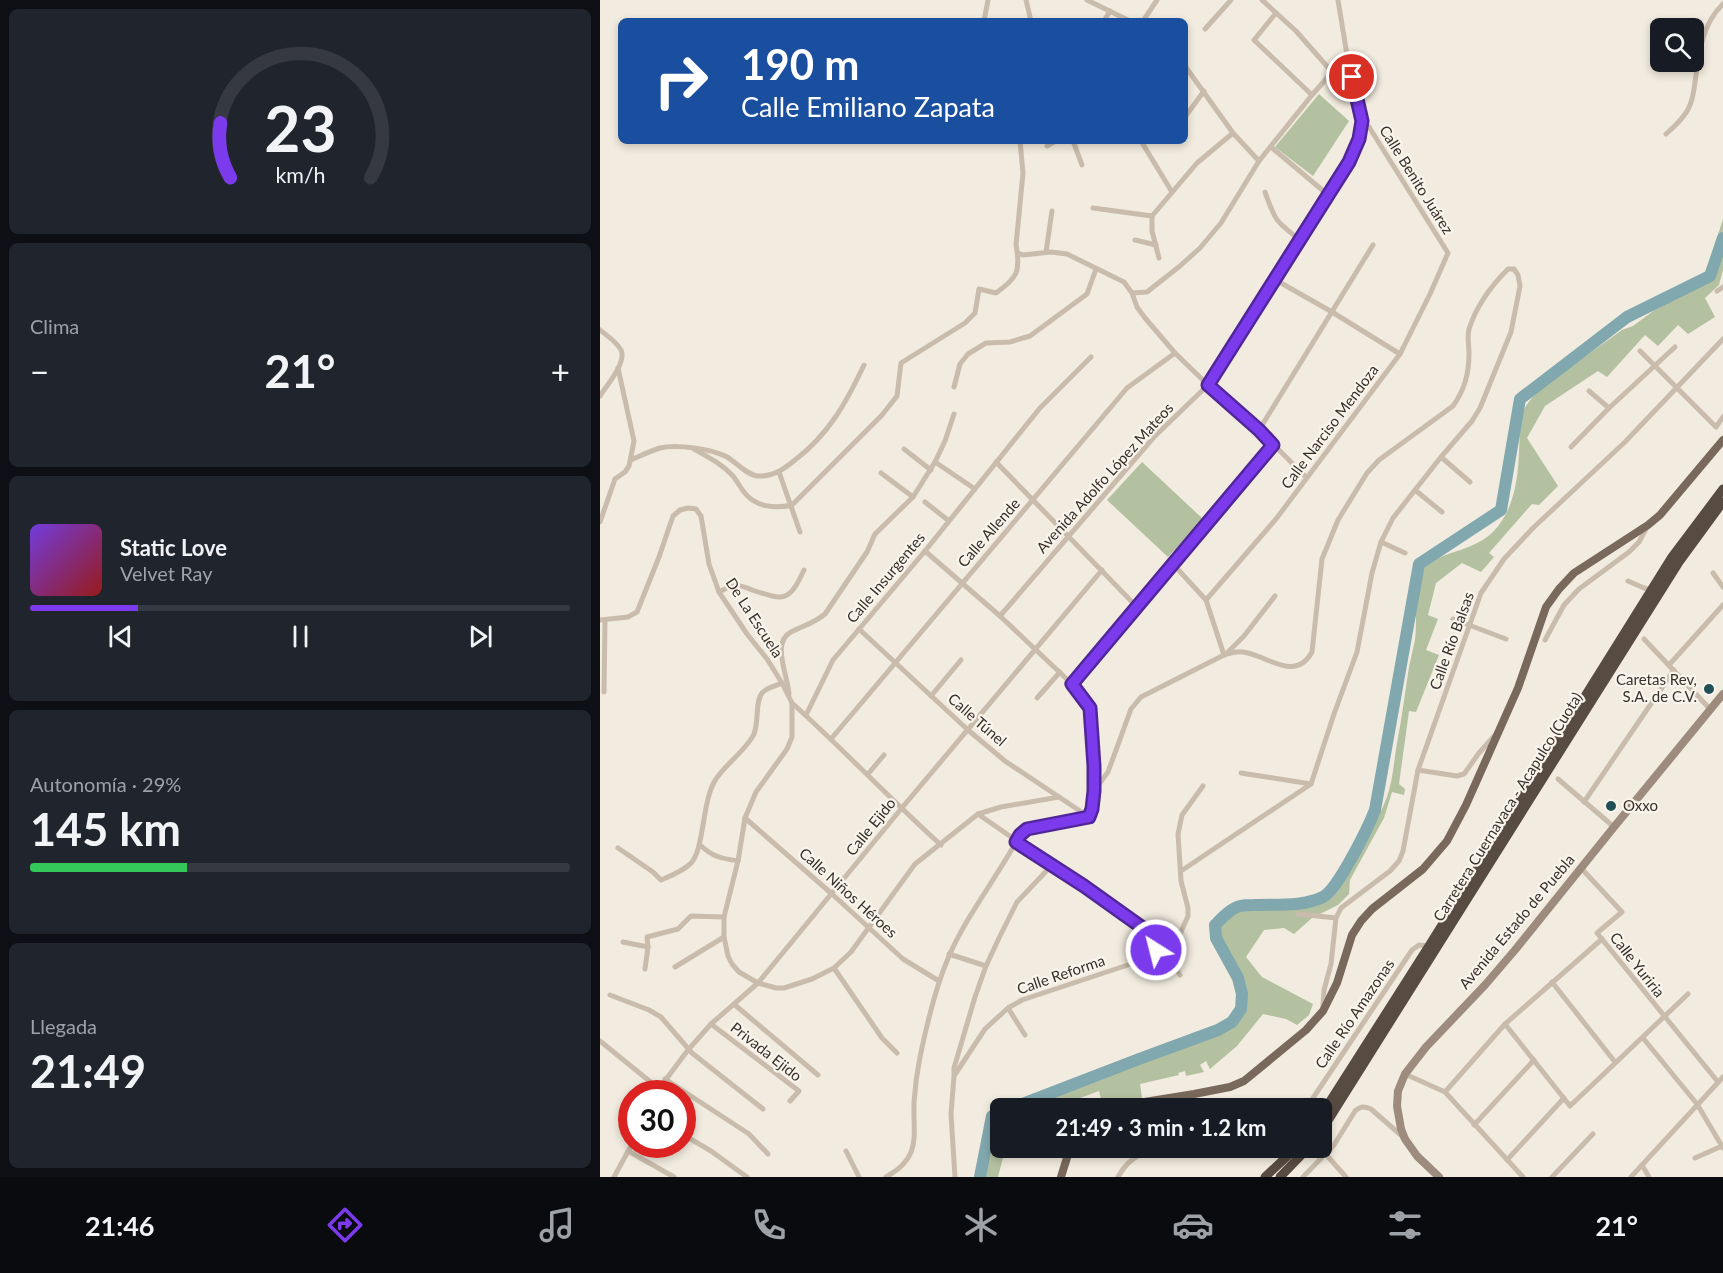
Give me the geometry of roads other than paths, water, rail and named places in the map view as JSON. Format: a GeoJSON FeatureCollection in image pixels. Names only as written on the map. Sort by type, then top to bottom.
{"type":"FeatureCollection","features":[{"type":"Feature","properties":{"kind":"highway","name":"Carretera Cuernavaca - Acapulco (Cuota)"},"geometry":{"type":"LineString","coordinates":[[1332,1098],[1652,590],[1687,536],[1723,489]]}},
{"type":"Feature","properties":{"kind":"highway","name":"Carretera Cuernavaca - Acapulco (Cuota)"},"geometry":{"type":"LineString","coordinates":[[1332,1114],[1679,562],[1723,502]]}},
{"type":"Feature","properties":{"kind":"highway"},"geometry":{"type":"LineString","coordinates":[[1265,1177],[1285,1158]]}},
{"type":"Feature","properties":{"kind":"highway"},"geometry":{"type":"LineString","coordinates":[[1280,1177],[1298,1158]]}},
{"type":"Feature","properties":{"kind":"main road"},"geometry":{"type":"LineString","coordinates":[[1169,1098],[1230,1087],[1244,1081],[1306,1030],[1323,1011],[1337,983],[1352,935],[1360,921],[1423,869],[1447,841],[1466,805],[1518,688],[1546,607],[1574,573],[1648,525],[1660,514],[1723,440]]}},
{"type":"Feature","properties":{"kind":"main road"},"geometry":{"type":"LineString","coordinates":[[1061,1177],[1067,1158]]}},
{"type":"Feature","properties":{"kind":"street"},"geometry":{"type":"LineString","coordinates":[[984,18],[988,0]]}},
{"type":"Feature","properties":{"kind":"street"},"geometry":{"type":"LineString","coordinates":[[1026,0],[1030,18]]}},
{"type":"Feature","properties":{"kind":"street"},"geometry":{"type":"LineString","coordinates":[[1090,0],[1124,18]]}},
{"type":"Feature","properties":{"kind":"street"},"geometry":{"type":"LineString","coordinates":[[1145,18],[1157,0]]}},
{"type":"Feature","properties":{"kind":"street"},"geometry":{"type":"LineString","coordinates":[[1205,30],[1231,0]]}},
{"type":"Feature","properties":{"kind":"street"},"geometry":{"type":"LineString","coordinates":[[1262,0],[1296,31],[1332,72]]}},
{"type":"Feature","properties":{"kind":"street","name":"Avenida Adolfo López Mateos"},"geometry":{"type":"LineString","coordinates":[[1000,616],[1154,437],[1208,385],[1349,162],[1359,139],[1362,121],[1347,55],[1338,0]]}},
{"type":"Feature","properties":{"kind":"street"},"geometry":{"type":"LineString","coordinates":[[1666,134],[1690,108],[1706,26],[1723,4]]}},
{"type":"Feature","properties":{"kind":"street"},"geometry":{"type":"LineString","coordinates":[[1106,18],[1110,11]]}},
{"type":"Feature","properties":{"kind":"street"},"geometry":{"type":"LineString","coordinates":[[1276,13],[1254,40],[1312,95]]}},
{"type":"Feature","properties":{"kind":"street"},"geometry":{"type":"LineString","coordinates":[[1132,293],[1147,292],[1200,248],[1221,223],[1259,161],[1347,55]]}},
{"type":"Feature","properties":{"kind":"street"},"geometry":{"type":"LineString","coordinates":[[1188,70],[1233,133],[1259,161]]}},
{"type":"Feature","properties":{"kind":"street"},"geometry":{"type":"LineString","coordinates":[[1188,113],[1204,91]]}},
{"type":"Feature","properties":{"kind":"street","name":"Calle Benito Juárez"},"geometry":{"type":"LineString","coordinates":[[1362,121],[1370,127],[1448,253]]}},
{"type":"Feature","properties":{"kind":"street"},"geometry":{"type":"LineString","coordinates":[[1159,258],[1152,231],[1152,216],[1197,163],[1233,133]]}},
{"type":"Feature","properties":{"kind":"street"},"geometry":{"type":"LineString","coordinates":[[694,448],[724,467],[746,495],[760,505],[780,508],[792,505],[887,409],[897,396],[901,363],[965,323],[975,313],[979,290],[996,293],[1010,284],[1017,274],[1016,245],[1023,173],[1020,144]]}},
{"type":"Feature","properties":{"kind":"street"},"geometry":{"type":"LineString","coordinates":[[1047,146],[1051,144]]}},
{"type":"Feature","properties":{"kind":"street"},"geometry":{"type":"LineString","coordinates":[[1074,144],[1082,165]]}},
{"type":"Feature","properties":{"kind":"street"},"geometry":{"type":"LineString","coordinates":[[1143,144],[1172,192]]}},
{"type":"Feature","properties":{"kind":"street"},"geometry":{"type":"LineString","coordinates":[[1271,147],[1327,194]]}},
{"type":"Feature","properties":{"kind":"street"},"geometry":{"type":"LineString","coordinates":[[1265,192],[1280,225],[1299,239]]}},
{"type":"Feature","properties":{"kind":"street"},"geometry":{"type":"LineString","coordinates":[[1093,208],[1152,216]]}},
{"type":"Feature","properties":{"kind":"street"},"geometry":{"type":"LineString","coordinates":[[1046,252],[1052,211]]}},
{"type":"Feature","properties":{"kind":"street"},"geometry":{"type":"LineString","coordinates":[[1135,240],[1156,245]]}},
{"type":"Feature","properties":{"kind":"street"},"geometry":{"type":"LineString","coordinates":[[1259,430],[1373,245]]}},
{"type":"Feature","properties":{"kind":"street"},"geometry":{"type":"LineString","coordinates":[[1018,253],[1023,255],[1046,252],[1067,254],[1124,282],[1132,293],[1137,307],[1176,354],[1259,430],[1306,477]]}},
{"type":"Feature","properties":{"kind":"street","name":"Calle Narciso Mendoza"},"geometry":{"type":"LineString","coordinates":[[1206,600],[1276,519],[1400,354],[1448,253]]}},
{"type":"Feature","properties":{"kind":"street"},"geometry":{"type":"LineString","coordinates":[[954,387],[960,364],[968,354],[986,343],[1010,342],[1030,336],[1087,294],[1096,269]]}},
{"type":"Feature","properties":{"kind":"street"},"geometry":{"type":"LineString","coordinates":[[1094,791],[1108,772],[1131,709],[1141,697],[1235,652],[1244,652],[1293,667],[1308,660],[1312,652],[1322,559],[1338,520],[1379,460],[1453,406],[1461,394],[1469,367],[1468,330],[1480,305],[1499,278],[1508,269],[1514,269],[1520,286],[1511,332],[1480,408],[1393,518],[1381,542],[1372,573],[1357,652],[1311,784],[1181,871]]}},
{"type":"Feature","properties":{"kind":"street"},"geometry":{"type":"LineString","coordinates":[[1274,279],[1400,354]]}},
{"type":"Feature","properties":{"kind":"street"},"geometry":{"type":"LineString","coordinates":[[1717,291],[1723,287]]}},
{"type":"Feature","properties":{"kind":"street"},"geometry":{"type":"LineString","coordinates":[[600,330],[622,351],[622,360],[600,396]]}},
{"type":"Feature","properties":{"kind":"street","name":"Calle Río Balsas"},"geometry":{"type":"LineString","coordinates":[[1336,918],[1341,908],[1390,871],[1399,861],[1403,851],[1418,770],[1480,593],[1504,559],[1533,528],[1632,435],[1723,339]]}},
{"type":"Feature","properties":{"kind":"street"},"geometry":{"type":"LineString","coordinates":[[1571,447],[1675,347]]}},
{"type":"Feature","properties":{"kind":"street"},"geometry":{"type":"LineString","coordinates":[[1640,351],[1716,427],[1723,417]]}},
{"type":"Feature","properties":{"kind":"street","name":"Calle Allende"},"geometry":{"type":"LineString","coordinates":[[831,739],[1127,388],[1176,354]]}},
{"type":"Feature","properties":{"kind":"street","name":"Calle Insurgentes"},"geometry":{"type":"LineString","coordinates":[[806,715],[833,660],[925,551],[1040,408],[1091,357]]}},
{"type":"Feature","properties":{"kind":"street"},"geometry":{"type":"LineString","coordinates":[[631,460],[663,447],[694,448],[713,451],[751,474],[760,476],[779,472],[812,447],[850,394],[864,365]]}},
{"type":"Feature","properties":{"kind":"street"},"geometry":{"type":"LineString","coordinates":[[600,522],[615,479],[628,469],[634,436],[618,368]]}},
{"type":"Feature","properties":{"kind":"street"},"geometry":{"type":"LineString","coordinates":[[1589,392],[1609,408]]}},
{"type":"Feature","properties":{"kind":"street"},"geometry":{"type":"LineString","coordinates":[[789,696],[789,685],[781,651],[782,640],[789,633],[816,622],[825,614],[867,552],[875,534],[913,497],[931,470],[945,441],[954,414]]}},
{"type":"Feature","properties":{"kind":"street"},"geometry":{"type":"LineString","coordinates":[[1072,684],[1273,445]]}},
{"type":"Feature","properties":{"kind":"street"},"geometry":{"type":"LineString","coordinates":[[904,449],[931,470]]}},
{"type":"Feature","properties":{"kind":"street"},"geometry":{"type":"LineString","coordinates":[[1441,457],[1470,482]]}},
{"type":"Feature","properties":{"kind":"street"},"geometry":{"type":"LineString","coordinates":[[935,462],[975,489]]}},
{"type":"Feature","properties":{"kind":"street"},"geometry":{"type":"LineString","coordinates":[[996,462],[1136,606]]}},
{"type":"Feature","properties":{"kind":"street"},"geometry":{"type":"LineString","coordinates":[[779,472],[800,532]]}},
{"type":"Feature","properties":{"kind":"street"},"geometry":{"type":"LineString","coordinates":[[881,473],[913,497]]}},
{"type":"Feature","properties":{"kind":"street"},"geometry":{"type":"LineString","coordinates":[[1415,490],[1442,512]]}},
{"type":"Feature","properties":{"kind":"street"},"geometry":{"type":"LineString","coordinates":[[925,502],[949,521]]}},
{"type":"Feature","properties":{"kind":"street","name":"De La Escuela"},"geometry":{"type":"LineString","coordinates":[[602,620],[628,617],[637,612],[673,516],[680,510],[696,509],[701,516],[709,564],[719,592],[782,683],[792,703]]}},
{"type":"Feature","properties":{"kind":"street"},"geometry":{"type":"LineString","coordinates":[[1545,640],[1564,605],[1579,589],[1629,552],[1639,542],[1648,525]]}},
{"type":"Feature","properties":{"kind":"street"},"geometry":{"type":"LineString","coordinates":[[1381,542],[1405,553]]}},
{"type":"Feature","properties":{"kind":"street"},"geometry":{"type":"LineString","coordinates":[[886,1177],[907,1160],[914,1144],[914,1101],[919,1068],[939,981],[950,954],[1020,835],[1027,829],[1089,817],[1094,791],[1090,708],[1060,672],[925,551]]}},
{"type":"Feature","properties":{"kind":"street"},"geometry":{"type":"LineString","coordinates":[[1173,564],[1206,600],[1225,655]]}},
{"type":"Feature","properties":{"kind":"street"},"geometry":{"type":"LineString","coordinates":[[719,592],[732,586],[743,587],[783,598],[796,587],[804,570]]}},
{"type":"Feature","properties":{"kind":"street","name":"Calle Ejido"},"geometry":{"type":"LineString","coordinates":[[665,1079],[711,1024],[758,983],[1102,570]]}},
{"type":"Feature","properties":{"kind":"street"},"geometry":{"type":"LineString","coordinates":[[1713,573],[1723,587]]}},
{"type":"Feature","properties":{"kind":"street"},"geometry":{"type":"LineString","coordinates":[[1628,581],[1652,590]]}},
{"type":"Feature","properties":{"kind":"street"},"geometry":{"type":"LineString","coordinates":[[1225,655],[1244,636],[1275,596]]}},
{"type":"Feature","properties":{"kind":"street"},"geometry":{"type":"LineString","coordinates":[[1584,802],[1672,668],[1723,605]]}},
{"type":"Feature","properties":{"kind":"street"},"geometry":{"type":"LineString","coordinates":[[602,620],[604,692]]}},
{"type":"Feature","properties":{"kind":"street"},"geometry":{"type":"LineString","coordinates":[[1453,620],[1506,639]]}},
{"type":"Feature","properties":{"kind":"street","name":"Calle Túnel"},"geometry":{"type":"LineString","coordinates":[[859,628],[1005,761],[1089,817]]}},
{"type":"Feature","properties":{"kind":"street"},"geometry":{"type":"LineString","coordinates":[[1644,639],[1710,709]]}},
{"type":"Feature","properties":{"kind":"street"},"geometry":{"type":"LineString","coordinates":[[932,696],[961,660]]}},
{"type":"Feature","properties":{"kind":"street"},"geometry":{"type":"LineString","coordinates":[[1037,698],[1060,672]]}},
{"type":"Feature","properties":{"kind":"street"},"geometry":{"type":"LineString","coordinates":[[618,848],[661,880],[689,865],[695,859],[700,845],[708,795],[715,780],[753,735],[762,692],[782,683]]}},
{"type":"Feature","properties":{"kind":"street","name":"Avenida Estado de Puebla"},"geometry":{"type":"LineString","coordinates":[[1439,1177],[1417,1156],[1401,1129],[1397,1106],[1398,1091],[1405,1074],[1426,1047],[1515,950],[1710,709],[1721,700]]}},
{"type":"Feature","properties":{"kind":"street"},"geometry":{"type":"LineString","coordinates":[[792,703],[941,845]]}},
{"type":"Feature","properties":{"kind":"street"},"geometry":{"type":"LineString","coordinates":[[792,703],[792,737],[787,749],[756,792],[745,818],[738,861],[724,917],[724,937],[732,964],[739,972],[758,983],[784,988],[812,979],[834,968],[851,952],[915,864],[978,814],[1002,807],[1059,797]]}},
{"type":"Feature","properties":{"kind":"street"},"geometry":{"type":"LineString","coordinates":[[1418,770],[1457,776],[1464,774],[1500,729]]}},
{"type":"Feature","properties":{"kind":"street"},"geometry":{"type":"LineString","coordinates":[[868,774],[884,755]]}},
{"type":"Feature","properties":{"kind":"street"},"geometry":{"type":"LineString","coordinates":[[1241,773],[1311,784]]}},
{"type":"Feature","properties":{"kind":"street"},"geometry":{"type":"LineString","coordinates":[[1558,779],[1614,827]]}},
{"type":"Feature","properties":{"kind":"street"},"geometry":{"type":"LineString","coordinates":[[1166,953],[1174,945],[1188,916],[1181,881],[1178,834],[1182,815],[1203,786]]}},
{"type":"Feature","properties":{"kind":"street"},"geometry":{"type":"LineString","coordinates":[[978,814],[1147,931],[1154,939],[1156,950],[1166,953],[1180,975]]}},
{"type":"Feature","properties":{"kind":"street","name":"Calle Niños Héroes"},"geometry":{"type":"LineString","coordinates":[[745,818],[903,959],[939,981]]}},
{"type":"Feature","properties":{"kind":"street"},"geometry":{"type":"LineString","coordinates":[[700,845],[711,855],[738,861]]}},
{"type":"Feature","properties":{"kind":"street"},"geometry":{"type":"LineString","coordinates":[[954,1076],[954,1068],[986,966],[1017,902],[1052,865]]}},
{"type":"Feature","properties":{"kind":"street","name":"Calle Yuriria"},"geometry":{"type":"LineString","coordinates":[[1581,868],[1622,912],[1597,933],[1718,1082]]}},
{"type":"Feature","properties":{"kind":"street"},"geometry":{"type":"LineString","coordinates":[[1298,914],[1336,918],[1331,964],[1324,990],[1323,1011]]}},
{"type":"Feature","properties":{"kind":"street"},"geometry":{"type":"LineString","coordinates":[[645,969],[647,937],[678,929],[691,916],[724,917]]}},
{"type":"Feature","properties":{"kind":"street"},"geometry":{"type":"LineString","coordinates":[[675,967],[724,937]]}},
{"type":"Feature","properties":{"kind":"street"},"geometry":{"type":"LineString","coordinates":[[1444,1092],[1505,1024],[1602,939]]}},
{"type":"Feature","properties":{"kind":"street"},"geometry":{"type":"LineString","coordinates":[[623,942],[648,947]]}},
{"type":"Feature","properties":{"kind":"street","name":"Calle Río Amazonas"},"geometry":{"type":"LineString","coordinates":[[1313,1098],[1412,950],[1419,945],[1429,946]]}},
{"type":"Feature","properties":{"kind":"street","name":"Calle Reforma"},"geometry":{"type":"LineString","coordinates":[[955,1177],[951,1114],[954,1076],[985,1029],[1008,1008],[1022,1000],[1146,959],[1156,950]]}},
{"type":"Feature","properties":{"kind":"street"},"geometry":{"type":"LineString","coordinates":[[950,954],[986,966]]}},
{"type":"Feature","properties":{"kind":"street"},"geometry":{"type":"LineString","coordinates":[[834,968],[882,1038],[897,1053]]}},
{"type":"Feature","properties":{"kind":"street"},"geometry":{"type":"LineString","coordinates":[[1552,982],[1616,1062]]}},
{"type":"Feature","properties":{"kind":"street"},"geometry":{"type":"LineString","coordinates":[[1505,1024],[1570,1106],[1688,994]]}},
{"type":"Feature","properties":{"kind":"street"},"geometry":{"type":"LineString","coordinates":[[610,995],[655,1013],[667,1023],[688,1050],[763,1109]]}},
{"type":"Feature","properties":{"kind":"street"},"geometry":{"type":"LineString","coordinates":[[735,1005],[818,1075]]}},
{"type":"Feature","properties":{"kind":"street"},"geometry":{"type":"LineString","coordinates":[[1008,1008],[1025,1035]]}},
{"type":"Feature","properties":{"kind":"street","name":"Privada Ejido"},"geometry":{"type":"LineString","coordinates":[[711,1024],[799,1090],[790,1101]]}},
{"type":"Feature","properties":{"kind":"street"},"geometry":{"type":"LineString","coordinates":[[1643,1038],[1697,1104],[1722,1147],[1695,1158]]}},
{"type":"Feature","properties":{"kind":"street"},"geometry":{"type":"LineString","coordinates":[[600,1041],[644,1080]]}},
{"type":"Feature","properties":{"kind":"street"},"geometry":{"type":"LineString","coordinates":[[1474,1125],[1534,1060]]}},
{"type":"Feature","properties":{"kind":"street"},"geometry":{"type":"LineString","coordinates":[[1405,1074],[1444,1092],[1523,1177]]}},
{"type":"Feature","properties":{"kind":"street"},"geometry":{"type":"LineString","coordinates":[[1631,1177],[1723,1077]]}},
{"type":"Feature","properties":{"kind":"street"},"geometry":{"type":"LineString","coordinates":[[665,1079],[749,1134],[768,1154]]}},
{"type":"Feature","properties":{"kind":"street"},"geometry":{"type":"LineString","coordinates":[[1190,1098],[1194,1094]]}},
{"type":"Feature","properties":{"kind":"street"},"geometry":{"type":"LineString","coordinates":[[1506,1160],[1564,1098]]}},
{"type":"Feature","properties":{"kind":"street"},"geometry":{"type":"LineString","coordinates":[[1332,1145],[1338,1140],[1355,1111],[1365,1106],[1405,1139]]}},
{"type":"Feature","properties":{"kind":"street"},"geometry":{"type":"LineString","coordinates":[[1552,1177],[1593,1134]]}},
{"type":"Feature","properties":{"kind":"street"},"geometry":{"type":"LineString","coordinates":[[696,1142],[747,1177]]}},
{"type":"Feature","properties":{"kind":"street"},"geometry":{"type":"LineString","coordinates":[[846,1151],[859,1177]]}},
{"type":"Feature","properties":{"kind":"street"},"geometry":{"type":"LineString","coordinates":[[614,1177],[624,1158]]}},
{"type":"Feature","properties":{"kind":"street"},"geometry":{"type":"LineString","coordinates":[[640,1158],[674,1177]]}},
{"type":"Feature","properties":{"kind":"street"},"geometry":{"type":"LineString","coordinates":[[1118,1177],[1135,1158]]}},
{"type":"Feature","properties":{"kind":"street"},"geometry":{"type":"LineString","coordinates":[[1303,1177],[1319,1158]]}},
{"type":"Feature","properties":{"kind":"street"},"geometry":{"type":"LineString","coordinates":[[1329,1158],[1346,1177]]}},
{"type":"Feature","properties":{"kind":"street"},"geometry":{"type":"LineString","coordinates":[[1642,1165],[1650,1177]]}},
{"type":"Feature","properties":{"kind":"waterway"},"geometry":{"type":"LineString","coordinates":[[1038,1098],[1218,1030],[1232,1022],[1241,1009],[1242,994],[1238,978],[1216,938],[1215,925],[1230,911],[1240,906],[1298,904],[1323,897],[1336,883],[1352,857],[1375,810],[1419,564],[1501,510],[1520,399],[1627,317],[1710,276],[1723,238]]}},
{"type":"Feature","properties":{"kind":"waterway"},"geometry":{"type":"LineString","coordinates":[[980,1177],[990,1126]]}},
{"type":"Feature","properties":{"kind":"place","name":"Caretas Rev, S.A. de C.V."},"geometry":{"type":"Point","coordinates":[1709,689]}},
{"type":"Feature","properties":{"kind":"place","name":"Oxxo"},"geometry":{"type":"Point","coordinates":[1611,806]}}]}
